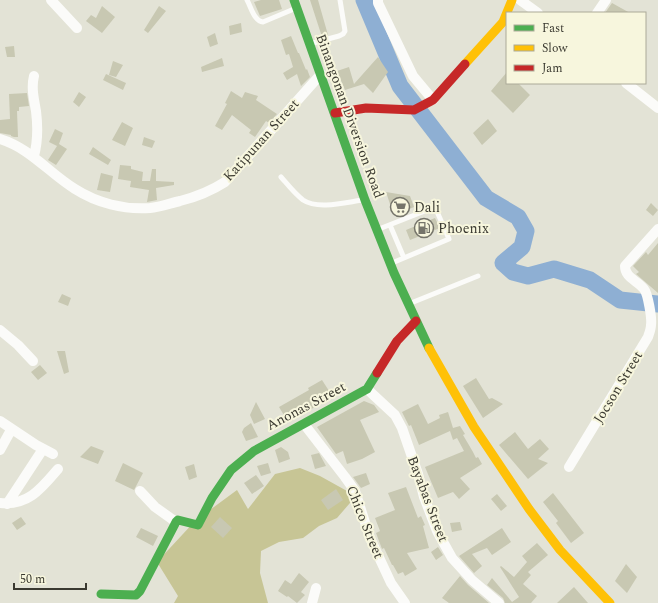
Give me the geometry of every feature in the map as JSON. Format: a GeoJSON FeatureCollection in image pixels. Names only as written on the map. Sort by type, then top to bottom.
{"type":"FeatureCollection","features":[{"type":"Feature","properties":{"kind":"street"},"geometry":{"type":"LineString","coordinates":[[50,0],[77,28]]}},
{"type":"Feature","properties":{"kind":"street"},"geometry":{"type":"LineString","coordinates":[[378,0],[378,3],[413,76],[433,100]]}},
{"type":"Feature","properties":{"kind":"street"},"geometry":{"type":"LineString","coordinates":[[507,12],[512,0]]}},
{"type":"Feature","properties":{"kind":"street"},"geometry":{"type":"LineString","coordinates":[[520,0],[537,12]]}},
{"type":"Feature","properties":{"kind":"street"},"geometry":{"type":"LineString","coordinates":[[598,12],[606,0]]}},
{"type":"Feature","properties":{"kind":"street","name":"Binangonan Diversion Road"},"geometry":{"type":"LineString","coordinates":[[296,4],[365,200],[390,264],[416,321],[443,374],[494,458],[525,504],[560,550],[610,603]]}},
{"type":"Feature","properties":{"kind":"street"},"geometry":{"type":"LineString","coordinates":[[335,112],[366,108],[414,110],[433,100],[503,22],[506,15]]}},
{"type":"Feature","properties":{"kind":"street","name":"Katipunan Street"},"geometry":{"type":"LineString","coordinates":[[0,139],[10,142],[34,156],[74,189],[93,199],[118,206],[151,208],[185,199],[216,188],[224,182],[321,74]]}},
{"type":"Feature","properties":{"kind":"street"},"geometry":{"type":"LineString","coordinates":[[34,76],[32,84],[38,141],[34,156]]}},
{"type":"Feature","properties":{"kind":"street"},"geometry":{"type":"LineString","coordinates":[[627,84],[658,108]]}},
{"type":"Feature","properties":{"kind":"street","name":"Jocson Street"},"geometry":{"type":"LineString","coordinates":[[569,466],[648,337],[652,326],[647,297],[644,289],[632,280],[625,270],[625,266],[658,228]]}},
{"type":"Feature","properties":{"kind":"street","name":"Anonas Street"},"geometry":{"type":"LineString","coordinates":[[176,522],[178,520],[198,525],[204,511],[231,470],[254,450],[367,389],[397,341],[416,321]]}},
{"type":"Feature","properties":{"kind":"street"},"geometry":{"type":"LineString","coordinates":[[0,330],[18,345],[33,361]]}},
{"type":"Feature","properties":{"kind":"street","name":"Bayabas Street"},"geometry":{"type":"LineString","coordinates":[[367,389],[394,416],[402,428],[418,474],[424,497],[437,531],[452,558],[472,580],[499,603]]}},
{"type":"Feature","properties":{"kind":"street"},"geometry":{"type":"LineString","coordinates":[[0,421],[12,430],[53,454]]}},
{"type":"Feature","properties":{"kind":"street","name":"Chico Street"},"geometry":{"type":"LineString","coordinates":[[304,424],[338,466],[355,491],[370,538],[391,583],[405,603]]}},
{"type":"Feature","properties":{"kind":"street"},"geometry":{"type":"LineString","coordinates":[[0,450],[12,430]]}},
{"type":"Feature","properties":{"kind":"street"},"geometry":{"type":"LineString","coordinates":[[3,503],[43,449]]}},
{"type":"Feature","properties":{"kind":"street"},"geometry":{"type":"LineString","coordinates":[[3,503],[12,504],[24,500],[42,488],[58,469]]}},
{"type":"Feature","properties":{"kind":"street"},"geometry":{"type":"LineString","coordinates":[[101,594],[136,595],[140,591],[176,522],[156,507],[140,491]]}},
{"type":"Feature","properties":{"kind":"street"},"geometry":{"type":"LineString","coordinates":[[312,603],[316,588]]}},
{"type":"Feature","properties":{"kind":"lane"},"geometry":{"type":"LineString","coordinates":[[247,0],[260,22],[263,22],[296,4]]}},
{"type":"Feature","properties":{"kind":"lane"},"geometry":{"type":"LineString","coordinates":[[310,44],[343,34],[345,31],[340,0]]}},
{"type":"Feature","properties":{"kind":"lane"},"geometry":{"type":"LineString","coordinates":[[281,177],[304,200],[314,204],[322,205],[365,200]]}},
{"type":"Feature","properties":{"kind":"lane"},"geometry":{"type":"LineString","coordinates":[[377,230],[435,207],[449,238],[390,264]]}},
{"type":"Feature","properties":{"kind":"lane"},"geometry":{"type":"LineString","coordinates":[[390,225],[404,258]]}},
{"type":"Feature","properties":{"kind":"lane"},"geometry":{"type":"LineString","coordinates":[[408,304],[478,276]]}},
{"type":"Feature","properties":{"kind":"shaded area"},"geometry":{"type":"Polygon","coordinates":[[[300,468],[320,476],[356,496],[337,518],[319,526],[303,538],[279,542],[261,551],[260,573],[268,603],[174,603],[178,596],[157,562],[195,521],[237,490],[248,509],[275,474],[300,468]]]}},
{"type":"Feature","properties":{"kind":"building"},"geometry":{"type":"Polygon","coordinates":[[[261,0],[279,0],[282,9],[260,16],[254,2],[261,0]]]}},
{"type":"Feature","properties":{"kind":"building"},"geometry":{"type":"Polygon","coordinates":[[[310,0],[318,0],[328,35],[322,37],[310,0]]]}},
{"type":"Feature","properties":{"kind":"building"},"geometry":{"type":"Polygon","coordinates":[[[612,3],[628,12],[606,12],[612,3]]]}},
{"type":"Feature","properties":{"kind":"building"},"geometry":{"type":"Polygon","coordinates":[[[102,6],[115,17],[102,33],[86,21],[91,15],[96,18],[102,6]]]}},
{"type":"Feature","properties":{"kind":"building"},"geometry":{"type":"Polygon","coordinates":[[[159,6],[166,11],[148,33],[144,30],[159,6]]]}},
{"type":"Feature","properties":{"kind":"building"},"geometry":{"type":"Polygon","coordinates":[[[241,23],[242,32],[230,35],[229,26],[241,23]]]}},
{"type":"Feature","properties":{"kind":"building"},"geometry":{"type":"Polygon","coordinates":[[[215,33],[218,44],[210,47],[207,37],[215,33]]]}},
{"type":"Feature","properties":{"kind":"building"},"geometry":{"type":"Polygon","coordinates":[[[291,36],[310,77],[301,86],[297,74],[287,80],[283,73],[293,67],[289,54],[286,55],[281,40],[291,36]]]}},
{"type":"Feature","properties":{"kind":"building"},"geometry":{"type":"Polygon","coordinates":[[[14,46],[15,57],[7,57],[5,47],[14,46]]]}},
{"type":"Feature","properties":{"kind":"building"},"geometry":{"type":"Polygon","coordinates":[[[378,57],[388,72],[373,93],[364,84],[345,90],[337,71],[349,67],[354,84],[378,57]]]}},
{"type":"Feature","properties":{"kind":"building"},"geometry":{"type":"Polygon","coordinates":[[[222,58],[224,66],[202,72],[201,67],[222,58]]]}},
{"type":"Feature","properties":{"kind":"building"},"geometry":{"type":"Polygon","coordinates":[[[113,61],[123,65],[116,77],[109,75],[113,61]]]}},
{"type":"Feature","properties":{"kind":"building"},"geometry":{"type":"Polygon","coordinates":[[[506,73],[506,84],[519,84],[530,95],[513,113],[491,91],[506,73]]]}},
{"type":"Feature","properties":{"kind":"building"},"geometry":{"type":"Polygon","coordinates":[[[106,74],[126,83],[123,90],[103,80],[106,74]]]}},
{"type":"Feature","properties":{"kind":"building"},"geometry":{"type":"Polygon","coordinates":[[[231,91],[242,98],[245,92],[258,96],[256,100],[277,114],[269,123],[266,121],[255,137],[249,133],[251,130],[232,115],[222,130],[215,126],[227,104],[225,103],[231,91]]]}},
{"type":"Feature","properties":{"kind":"building"},"geometry":{"type":"Polygon","coordinates":[[[79,92],[86,97],[79,107],[73,102],[79,92]]]}},
{"type":"Feature","properties":{"kind":"building"},"geometry":{"type":"Polygon","coordinates":[[[27,93],[29,106],[19,107],[19,111],[17,111],[18,137],[0,133],[0,120],[10,119],[9,94],[27,93]]]}},
{"type":"Feature","properties":{"kind":"building"},"geometry":{"type":"Polygon","coordinates":[[[488,119],[497,131],[482,145],[473,133],[488,119]]]}},
{"type":"Feature","properties":{"kind":"building"},"geometry":{"type":"Polygon","coordinates":[[[122,122],[133,128],[125,146],[112,140],[122,122]]]}},
{"type":"Feature","properties":{"kind":"building"},"geometry":{"type":"Polygon","coordinates":[[[55,129],[63,133],[59,144],[67,149],[56,165],[48,160],[57,146],[49,142],[55,129]]]}},
{"type":"Feature","properties":{"kind":"building"},"geometry":{"type":"Polygon","coordinates":[[[144,137],[155,141],[152,148],[142,145],[144,137]]]}},
{"type":"Feature","properties":{"kind":"building"},"geometry":{"type":"Polygon","coordinates":[[[93,147],[111,160],[108,165],[89,154],[93,147]]]}},
{"type":"Feature","properties":{"kind":"building"},"geometry":{"type":"Polygon","coordinates":[[[120,165],[131,166],[131,169],[143,172],[142,181],[150,181],[152,169],[156,169],[156,181],[174,182],[174,185],[156,188],[157,200],[147,202],[149,190],[130,187],[131,181],[118,179],[120,165]]]}},
{"type":"Feature","properties":{"kind":"building"},"geometry":{"type":"Polygon","coordinates":[[[101,173],[113,176],[110,192],[97,190],[101,173]]]}},
{"type":"Feature","properties":{"kind":"building"},"geometry":{"type":"Polygon","coordinates":[[[386,192],[410,196],[414,207],[394,216],[386,192]]]}},
{"type":"Feature","properties":{"kind":"building"},"geometry":{"type":"Polygon","coordinates":[[[651,203],[658,210],[653,216],[646,210],[651,203]]]}},
{"type":"Feature","properties":{"kind":"building","name":"Phoenix"},"geometry":{"type":"Polygon","coordinates":[[[435,218],[440,228],[410,240],[406,230],[435,218]]]}},
{"type":"Feature","properties":{"kind":"building"},"geometry":{"type":"Polygon","coordinates":[[[658,243],[658,293],[636,274],[639,272],[633,266],[646,252],[648,255],[658,243]]]}},
{"type":"Feature","properties":{"kind":"building"},"geometry":{"type":"Polygon","coordinates":[[[62,294],[71,298],[68,306],[58,302],[62,294]]]}},
{"type":"Feature","properties":{"kind":"building"},"geometry":{"type":"Polygon","coordinates":[[[57,351],[65,351],[69,372],[64,374],[57,351]]]}},
{"type":"Feature","properties":{"kind":"building"},"geometry":{"type":"Polygon","coordinates":[[[40,365],[47,373],[38,380],[31,372],[40,365]]]}},
{"type":"Feature","properties":{"kind":"building"},"geometry":{"type":"Polygon","coordinates":[[[476,378],[489,399],[492,398],[503,404],[483,418],[463,386],[476,378]]]}},
{"type":"Feature","properties":{"kind":"building"},"geometry":{"type":"Polygon","coordinates":[[[322,380],[333,397],[288,422],[279,407],[309,390],[308,388],[322,380]]]}},
{"type":"Feature","properties":{"kind":"building"},"geometry":{"type":"Polygon","coordinates":[[[364,401],[374,405],[379,412],[360,420],[375,452],[362,459],[347,464],[343,451],[336,454],[317,427],[364,401]]]}},
{"type":"Feature","properties":{"kind":"building"},"geometry":{"type":"Polygon","coordinates":[[[256,402],[265,419],[254,424],[250,415],[256,402]]]}},
{"type":"Feature","properties":{"kind":"building"},"geometry":{"type":"Polygon","coordinates":[[[418,404],[428,424],[440,418],[439,415],[448,412],[453,428],[460,426],[465,434],[463,435],[476,458],[478,457],[482,464],[460,478],[470,489],[459,499],[453,492],[438,498],[425,467],[464,451],[457,438],[453,440],[450,431],[419,445],[411,425],[409,426],[402,412],[418,404]]]}},
{"type":"Feature","properties":{"kind":"building"},"geometry":{"type":"Polygon","coordinates":[[[251,423],[258,437],[246,441],[242,432],[244,428],[251,423]]]}},
{"type":"Feature","properties":{"kind":"building"},"geometry":{"type":"Polygon","coordinates":[[[515,432],[528,449],[540,439],[549,449],[538,459],[548,463],[528,479],[499,445],[515,432]]]}},
{"type":"Feature","properties":{"kind":"building"},"geometry":{"type":"Polygon","coordinates":[[[91,446],[104,451],[98,464],[80,457],[91,446]]]}},
{"type":"Feature","properties":{"kind":"building"},"geometry":{"type":"Polygon","coordinates":[[[281,447],[288,452],[290,459],[279,463],[275,450],[281,447]]]}},
{"type":"Feature","properties":{"kind":"building"},"geometry":{"type":"Polygon","coordinates":[[[319,453],[326,466],[315,469],[311,455],[319,453]]]}},
{"type":"Feature","properties":{"kind":"building"},"geometry":{"type":"Polygon","coordinates":[[[123,463],[143,473],[134,490],[115,481],[123,463]]]}},
{"type":"Feature","properties":{"kind":"building"},"geometry":{"type":"Polygon","coordinates":[[[268,463],[271,473],[261,476],[257,466],[268,463]]]}},
{"type":"Feature","properties":{"kind":"building"},"geometry":{"type":"Polygon","coordinates":[[[194,464],[197,477],[189,480],[185,467],[194,464]]]}},
{"type":"Feature","properties":{"kind":"building"},"geometry":{"type":"Polygon","coordinates":[[[366,473],[370,484],[361,488],[353,477],[366,473]]]}},
{"type":"Feature","properties":{"kind":"building"},"geometry":{"type":"Polygon","coordinates":[[[256,475],[264,486],[252,494],[244,483],[256,475]]]}},
{"type":"Feature","properties":{"kind":"building"},"geometry":{"type":"Polygon","coordinates":[[[406,487],[418,518],[421,516],[425,525],[423,526],[429,548],[407,553],[417,569],[405,576],[403,572],[398,574],[384,548],[382,549],[376,533],[380,531],[375,518],[395,510],[388,493],[406,487]]]}},
{"type":"Feature","properties":{"kind":"building"},"geometry":{"type":"Polygon","coordinates":[[[336,489],[343,500],[328,510],[321,500],[336,489]]]}},
{"type":"Feature","properties":{"kind":"building"},"geometry":{"type":"Polygon","coordinates":[[[553,493],[584,533],[571,543],[556,523],[558,521],[543,502],[553,493]]]}},
{"type":"Feature","properties":{"kind":"building"},"geometry":{"type":"Polygon","coordinates":[[[497,494],[507,506],[501,511],[491,499],[497,494]]]}},
{"type":"Feature","properties":{"kind":"building"},"geometry":{"type":"Polygon","coordinates":[[[21,517],[26,524],[17,530],[12,523],[21,517]]]}},
{"type":"Feature","properties":{"kind":"building"},"geometry":{"type":"Polygon","coordinates":[[[220,517],[232,528],[223,538],[211,527],[220,517]]]}},
{"type":"Feature","properties":{"kind":"building"},"geometry":{"type":"Polygon","coordinates":[[[460,522],[462,530],[452,532],[450,523],[460,522]]]}},
{"type":"Feature","properties":{"kind":"building"},"geometry":{"type":"Polygon","coordinates":[[[141,528],[158,536],[153,546],[136,537],[141,528]]]}},
{"type":"Feature","properties":{"kind":"building"},"geometry":{"type":"Polygon","coordinates":[[[502,528],[511,542],[492,555],[487,548],[472,554],[482,566],[474,573],[459,556],[502,528]]]}},
{"type":"Feature","properties":{"kind":"building"},"geometry":{"type":"Polygon","coordinates":[[[537,543],[548,555],[528,572],[531,575],[523,584],[537,596],[531,603],[505,603],[503,598],[487,585],[492,578],[512,602],[519,597],[500,567],[501,566],[514,577],[527,562],[522,556],[537,543]]]}},
{"type":"Feature","properties":{"kind":"building"},"geometry":{"type":"Polygon","coordinates":[[[438,547],[443,555],[436,560],[431,552],[438,547]]]}},
{"type":"Feature","properties":{"kind":"building"},"geometry":{"type":"Polygon","coordinates":[[[626,564],[637,577],[627,593],[615,581],[626,564]]]}},
{"type":"Feature","properties":{"kind":"building"},"geometry":{"type":"Polygon","coordinates":[[[299,573],[309,582],[301,592],[305,595],[297,603],[278,591],[285,580],[291,584],[299,573]]]}},
{"type":"Feature","properties":{"kind":"building"},"geometry":{"type":"Polygon","coordinates":[[[460,576],[489,603],[449,603],[442,598],[460,576]]]}},
{"type":"Feature","properties":{"kind":"building"},"geometry":{"type":"Polygon","coordinates":[[[574,587],[588,603],[557,603],[574,587]]]}},
{"type":"Feature","properties":{"kind":"waterway"},"geometry":{"type":"LineString","coordinates":[[364,0],[400,86],[486,198],[518,217],[526,231],[522,247],[503,263],[513,272],[528,276],[554,269],[590,280],[620,300],[658,304]]}},
{"type":"Feature","properties":{"kind":"traffic: fast"},"geometry":{"type":"LineString","coordinates":[[294,0],[365,200],[394,273],[429,348]]}},
{"type":"Feature","properties":{"kind":"traffic: fast"},"geometry":{"type":"LineString","coordinates":[[101,594],[136,595],[140,591],[176,522],[178,520],[198,525],[212,498],[231,470],[254,451],[367,389],[377,373]]}},
{"type":"Feature","properties":{"kind":"traffic: slow"},"geometry":{"type":"LineString","coordinates":[[507,12],[512,0]]}},
{"type":"Feature","properties":{"kind":"traffic: slow"},"geometry":{"type":"LineString","coordinates":[[465,64],[503,22],[506,15]]}},
{"type":"Feature","properties":{"kind":"traffic: slow"},"geometry":{"type":"LineString","coordinates":[[429,348],[474,427],[529,509],[560,550],[610,603]]}},
{"type":"Feature","properties":{"kind":"traffic: jam"},"geometry":{"type":"LineString","coordinates":[[335,113],[366,108],[414,110],[433,100],[465,64]]}},
{"type":"Feature","properties":{"kind":"traffic: jam"},"geometry":{"type":"LineString","coordinates":[[377,373],[397,341],[416,321]]}},
{"type":"Feature","properties":{"kind":"place","name":"Dali"},"geometry":{"type":"Point","coordinates":[400,207]}},
{"type":"Feature","properties":{"kind":"place","name":"Phoenix"},"geometry":{"type":"Point","coordinates":[424,228]}}]}
